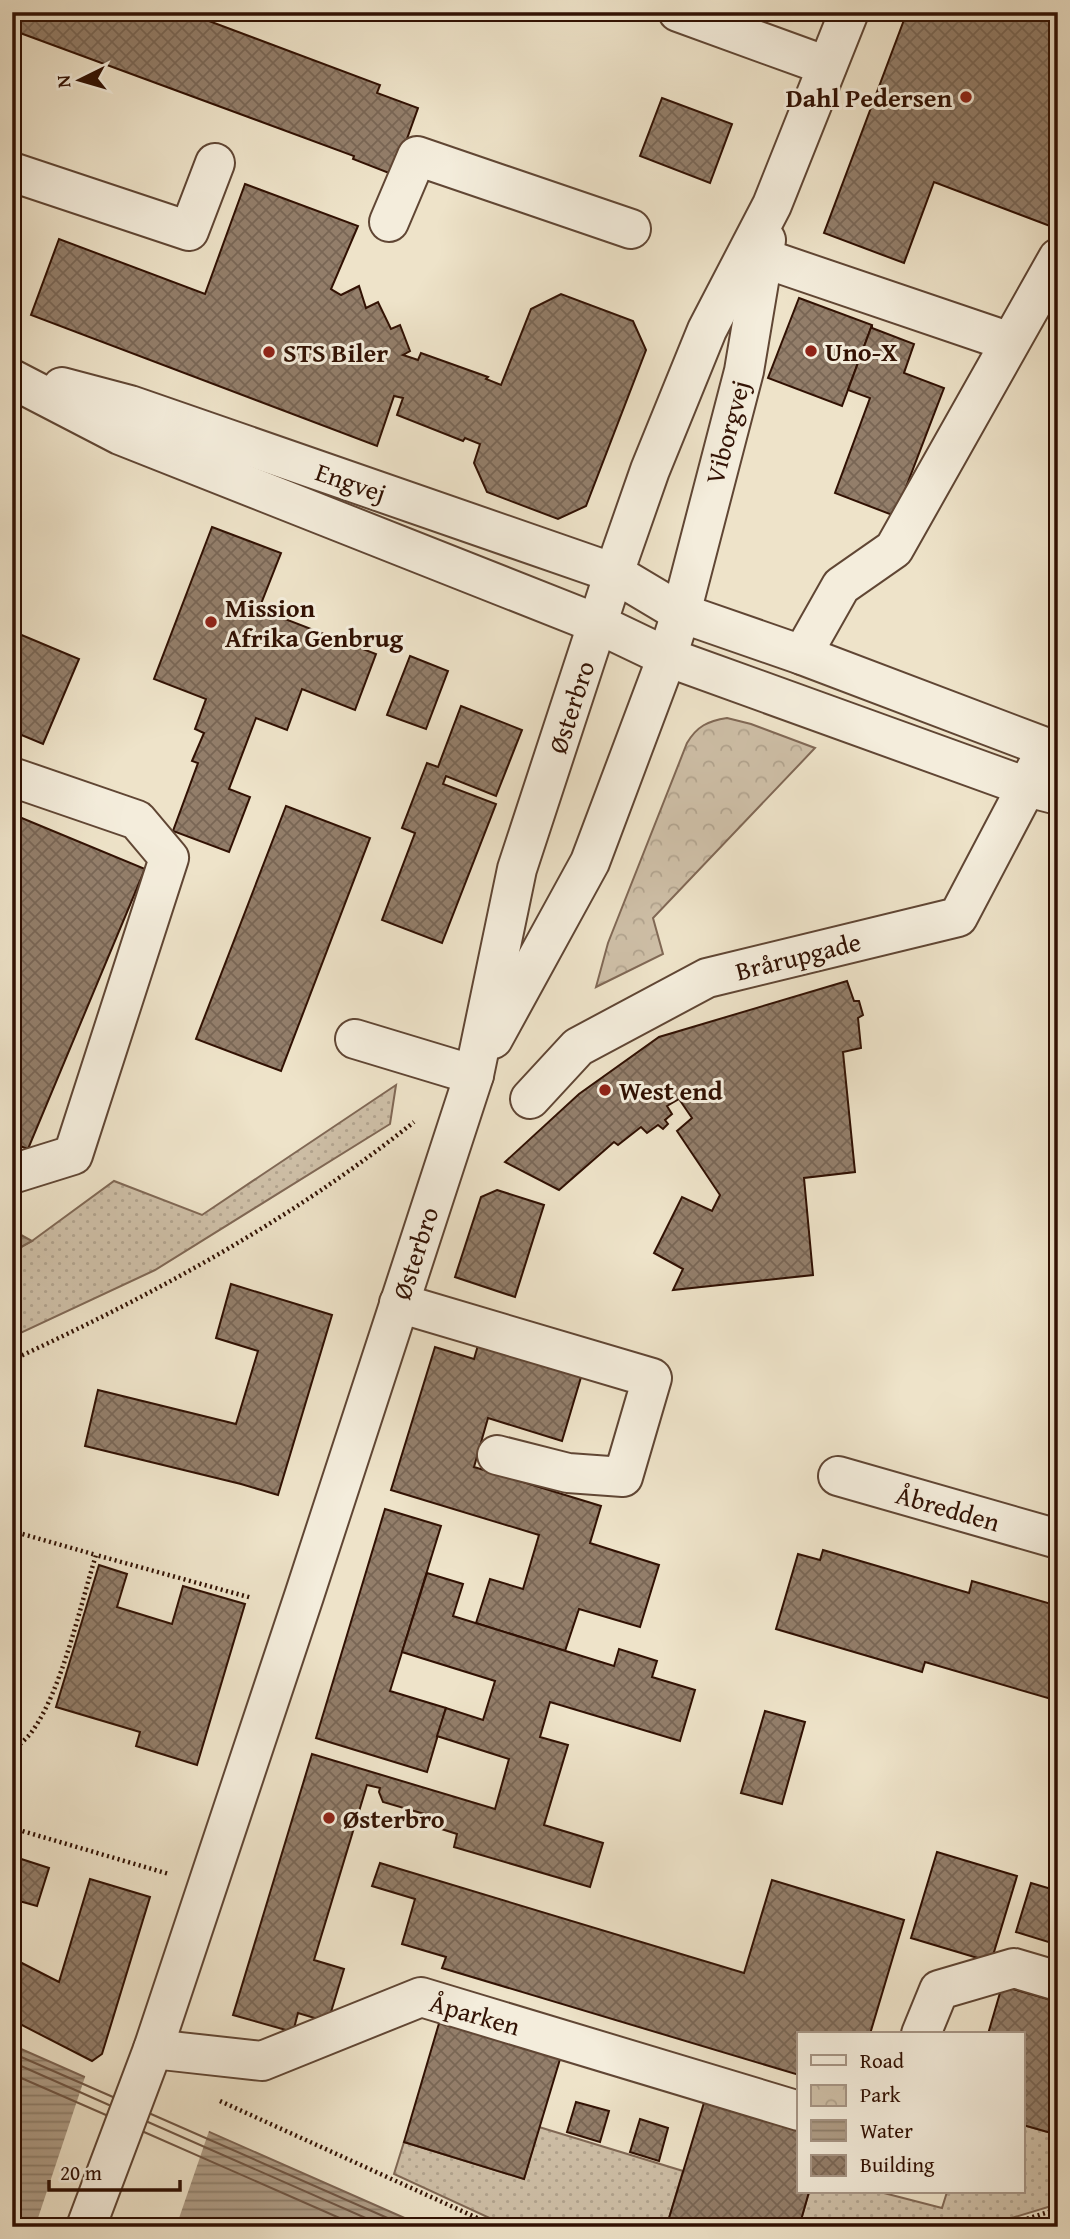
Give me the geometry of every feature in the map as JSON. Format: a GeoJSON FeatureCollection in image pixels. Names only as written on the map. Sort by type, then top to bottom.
{"type":"FeatureCollection","features":[{"type":"Feature","properties":{"kind":"street"},"geometry":{"type":"LineString","coordinates":[[678,12],[827,66]]}},
{"type":"Feature","properties":{"kind":"street","name":"Viborgvej"},"geometry":{"type":"LineString","coordinates":[[598,624],[650,470],[707,330],[772,205],[849,12]]}},
{"type":"Feature","properties":{"kind":"street"},"geometry":{"type":"LineString","coordinates":[[389,222],[417,156],[631,229]]}},
{"type":"Feature","properties":{"kind":"street"},"geometry":{"type":"LineString","coordinates":[[12,172],[189,231],[215,163]]}},
{"type":"Feature","properties":{"kind":"street","name":"Viborgvej"},"geometry":{"type":"LineString","coordinates":[[667,657],[744,371],[772,205]]}},
{"type":"Feature","properties":{"kind":"street"},"geometry":{"type":"LineString","coordinates":[[763,258],[1010,342]]}},
{"type":"Feature","properties":{"kind":"street"},"geometry":{"type":"LineString","coordinates":[[802,655],[841,586],[894,549],[1058,258]]}},
{"type":"Feature","properties":{"kind":"street","name":"Engvej"},"geometry":{"type":"LineString","coordinates":[[12,374],[130,405],[614,573],[681,613]]}},
{"type":"Feature","properties":{"kind":"street","name":"Engvej"},"geometry":{"type":"LineString","coordinates":[[12,379],[120,435],[598,624],[667,657]]}},
{"type":"Feature","properties":{"kind":"street","name":"Brårupgade"},"geometry":{"type":"LineString","coordinates":[[530,1100],[578,1047],[707,978],[958,917],[1042,791],[1052,749],[802,655],[681,613]]}},
{"type":"Feature","properties":{"kind":"street","name":"Østerbro"},"geometry":{"type":"LineString","coordinates":[[86,2227],[153,2049],[474,1075],[517,869],[598,624]]}},
{"type":"Feature","properties":{"kind":"street"},"geometry":{"type":"LineString","coordinates":[[667,657],[1042,791]]}},
{"type":"Feature","properties":{"kind":"street","name":"Østerbro"},"geometry":{"type":"LineString","coordinates":[[474,1075],[590,862],[667,657]]}},
{"type":"Feature","properties":{"kind":"street"},"geometry":{"type":"LineString","coordinates":[[12,777],[137,820],[169,858],[73,1155],[12,1174]]}},
{"type":"Feature","properties":{"kind":"street"},"geometry":{"type":"LineString","coordinates":[[355,1040],[474,1075]]}},
{"type":"Feature","properties":{"kind":"street"},"geometry":{"type":"LineString","coordinates":[[399,1303],[652,1378],[623,1478],[568,1473],[497,1455]]}},
{"type":"Feature","properties":{"kind":"street","name":"Åbredden"},"geometry":{"type":"LineString","coordinates":[[838,1476],[1058,1539]]}},
{"type":"Feature","properties":{"kind":"street"},"geometry":{"type":"LineString","coordinates":[[922,2032],[939,1990],[1014,1968],[1058,1981]]}},
{"type":"Feature","properties":{"kind":"street","name":"Åparken"},"geometry":{"type":"LineString","coordinates":[[153,2049],[262,2061],[421,1997],[797,2109]]}},
{"type":"Feature","properties":{"kind":"path"},"geometry":{"type":"LineString","coordinates":[[12,1360],[155,1290],[249,1238],[366,1160],[420,1118]]}},
{"type":"Feature","properties":{"kind":"path"},"geometry":{"type":"LineString","coordinates":[[12,1531],[252,1598]]}},
{"type":"Feature","properties":{"kind":"path"},"geometry":{"type":"LineString","coordinates":[[12,1752],[31,1732],[47,1704],[60,1673],[96,1555]]}},
{"type":"Feature","properties":{"kind":"path"},"geometry":{"type":"LineString","coordinates":[[12,1828],[208,1885]]}},
{"type":"Feature","properties":{"kind":"path"},"geometry":{"type":"LineString","coordinates":[[212,2097],[497,2227]]}},
{"type":"Feature","properties":{"kind":"path"},"geometry":{"type":"LineString","coordinates":[[1001,2227],[1058,2209]]}},
{"type":"Feature","properties":{"kind":"green space"},"geometry":{"type":"Polygon","coordinates":[[[727,718],[815,748],[653,918],[663,954],[596,987],[608,943],[687,743],[704,725],[727,718]]]}},
{"type":"Feature","properties":{"kind":"green space"},"geometry":{"type":"Polygon","coordinates":[[[396,1085],[390,1124],[155,1270],[12,1337],[12,1252],[32,1241],[114,1181],[202,1215],[396,1085]]]}},
{"type":"Feature","properties":{"kind":"green space"},"geometry":{"type":"Polygon","coordinates":[[[1024,2125],[1058,2135],[1058,2204],[982,2227],[799,2227],[808,2194],[888,2194],[942,2208],[946,2194],[1024,2194],[1024,2125]]]}},
{"type":"Feature","properties":{"kind":"green space"},"geometry":{"type":"Polygon","coordinates":[[[539,2127],[683,2171],[669,2218],[697,2227],[509,2227],[394,2174],[404,2142],[524,2179],[539,2127]]]}},
{"type":"Feature","properties":{"kind":"water"},"geometry":{"type":"Polygon","coordinates":[[[12,1230],[32,1241],[12,1252],[12,1230]]]}},
{"type":"Feature","properties":{"kind":"water"},"geometry":{"type":"Polygon","coordinates":[[[12,2045],[425,2227],[12,2227],[12,2045]]]}},
{"type":"Feature","properties":{"kind":"pier"},"geometry":{"type":"Polygon","coordinates":[[[86,2074],[210,2128],[176,2227],[35,2227],[86,2074]]]}},
{"type":"Feature","properties":{"kind":"building"},"geometry":{"type":"Polygon","coordinates":[[[12,12],[185,12],[380,85],[377,93],[418,108],[394,175],[353,159],[354,156],[12,30],[12,12]]]}},
{"type":"Feature","properties":{"kind":"building","name":"Dahl Pedersen"},"geometry":{"type":"Polygon","coordinates":[[[907,12],[1058,12],[1058,229],[934,182],[904,263],[824,233],[907,12]]]}},
{"type":"Feature","properties":{"kind":"building"},"geometry":{"type":"Polygon","coordinates":[[[662,98],[732,124],[710,183],[640,156],[662,98]]]}},
{"type":"Feature","properties":{"kind":"building","name":"STS Biler"},"geometry":{"type":"Polygon","coordinates":[[[245,184],[358,226],[331,289],[341,295],[359,286],[366,308],[378,302],[391,329],[400,325],[410,351],[403,355],[418,360],[421,353],[488,377],[486,379],[501,385],[531,309],[561,294],[633,321],[646,350],[586,506],[558,519],[487,492],[474,463],[480,444],[465,438],[463,441],[397,415],[403,398],[394,396],[377,446],[31,315],[59,239],[205,294],[245,184]]]}},
{"type":"Feature","properties":{"kind":"building"},"geometry":{"type":"Polygon","coordinates":[[[799,298],[872,325],[842,406],[768,378],[799,298]]]}},
{"type":"Feature","properties":{"kind":"building"},"geometry":{"type":"Polygon","coordinates":[[[872,325],[872,328],[914,344],[904,373],[944,388],[895,516],[835,493],[870,398],[848,390],[872,325]]]}},
{"type":"Feature","properties":{"kind":"building"},"geometry":{"type":"Polygon","coordinates":[[[212,527],[281,553],[259,609],[376,654],[355,710],[302,689],[287,730],[256,718],[229,789],[250,797],[229,852],[173,831],[198,763],[192,761],[204,733],[195,729],[206,699],[154,679],[212,527]]]}},
{"type":"Feature","properties":{"kind":"building"},"geometry":{"type":"Polygon","coordinates":[[[12,631],[79,659],[43,744],[12,731],[12,631]]]}},
{"type":"Feature","properties":{"kind":"building"},"geometry":{"type":"Polygon","coordinates":[[[410,656],[448,671],[426,729],[387,715],[410,656]]]}},
{"type":"Feature","properties":{"kind":"building"},"geometry":{"type":"Polygon","coordinates":[[[461,706],[522,730],[496,796],[446,776],[443,784],[496,804],[442,943],[382,920],[415,833],[402,828],[427,763],[438,767],[461,706]]]}},
{"type":"Feature","properties":{"kind":"building"},"geometry":{"type":"Polygon","coordinates":[[[286,806],[370,838],[281,1071],[196,1039],[286,806]]]}},
{"type":"Feature","properties":{"kind":"building"},"geometry":{"type":"Polygon","coordinates":[[[12,814],[145,869],[28,1149],[12,1143],[12,814]]]}},
{"type":"Feature","properties":{"kind":"building"},"geometry":{"type":"Polygon","coordinates":[[[847,981],[854,1001],[859,1001],[863,1015],[858,1018],[861,1048],[843,1052],[855,1172],[804,1178],[813,1275],[673,1290],[683,1269],[654,1253],[682,1197],[712,1211],[720,1195],[677,1131],[692,1118],[679,1099],[667,1106],[672,1114],[665,1120],[668,1124],[663,1129],[658,1125],[647,1133],[641,1127],[618,1145],[614,1142],[559,1190],[505,1162],[579,1094],[659,1037],[847,981]]]}},
{"type":"Feature","properties":{"kind":"building"},"geometry":{"type":"Polygon","coordinates":[[[497,1190],[544,1205],[515,1297],[455,1277],[481,1197],[497,1190]]]}},
{"type":"Feature","properties":{"kind":"building"},"geometry":{"type":"Polygon","coordinates":[[[231,1284],[332,1315],[278,1495],[85,1446],[98,1390],[236,1424],[258,1351],[216,1338],[231,1284]]]}},
{"type":"Feature","properties":{"kind":"building"},"geometry":{"type":"Polygon","coordinates":[[[479,1342],[582,1374],[562,1441],[488,1418],[474,1467],[601,1506],[590,1543],[659,1565],[640,1627],[579,1609],[565,1651],[476,1623],[490,1579],[523,1589],[539,1535],[391,1490],[435,1347],[474,1359],[479,1342]]]}},
{"type":"Feature","properties":{"kind":"building"},"geometry":{"type":"Polygon","coordinates":[[[385,1509],[441,1526],[390,1691],[446,1708],[427,1772],[316,1738],[385,1509]]]}},
{"type":"Feature","properties":{"kind":"building"},"geometry":{"type":"Polygon","coordinates":[[[823,1550],[969,1593],[972,1581],[1058,1606],[1058,1701],[925,1662],[922,1672],[776,1629],[798,1554],[820,1560],[823,1550]]]}},
{"type":"Feature","properties":{"kind":"building"},"geometry":{"type":"Polygon","coordinates":[[[99,1565],[127,1574],[117,1607],[172,1624],[183,1586],[245,1604],[197,1765],[136,1746],[140,1732],[56,1707],[99,1565]]]}},
{"type":"Feature","properties":{"kind":"building"},"geometry":{"type":"Polygon","coordinates":[[[427,1573],[463,1584],[453,1616],[614,1666],[619,1649],[657,1661],[652,1677],[695,1690],[680,1741],[550,1702],[540,1737],[568,1745],[544,1825],[603,1843],[590,1887],[454,1847],[457,1834],[426,1824],[428,1815],[383,1802],[380,1788],[367,1785],[314,1960],[344,1969],[328,2022],[298,2013],[293,2032],[233,2015],[312,1754],[495,1809],[509,1759],[437,1736],[446,1708],[483,1720],[495,1681],[402,1652],[427,1573]]]}},
{"type":"Feature","properties":{"kind":"building"},"geometry":{"type":"Polygon","coordinates":[[[765,1711],[805,1722],[782,1804],[741,1793],[765,1711]]]}},
{"type":"Feature","properties":{"kind":"building"},"geometry":{"type":"Polygon","coordinates":[[[937,1852],[1017,1876],[991,1962],[911,1938],[937,1852]]]}},
{"type":"Feature","properties":{"kind":"building"},"geometry":{"type":"Polygon","coordinates":[[[12,1856],[49,1868],[37,1906],[12,1899],[12,1856]]]}},
{"type":"Feature","properties":{"kind":"building"},"geometry":{"type":"Polygon","coordinates":[[[380,1863],[744,1973],[772,1880],[904,1920],[871,2032],[797,2032],[797,2074],[442,1968],[446,1957],[402,1944],[415,1899],[372,1886],[380,1863]]]}},
{"type":"Feature","properties":{"kind":"building"},"geometry":{"type":"Polygon","coordinates":[[[90,1879],[150,1897],[102,2054],[92,2061],[12,2020],[12,1958],[59,1982],[90,1879]]]}},
{"type":"Feature","properties":{"kind":"building"},"geometry":{"type":"Polygon","coordinates":[[[1031,1883],[1058,1891],[1058,1945],[1016,1932],[1031,1883]]]}},
{"type":"Feature","properties":{"kind":"building"},"geometry":{"type":"Polygon","coordinates":[[[1002,1986],[1058,2002],[1058,2135],[1024,2125],[1024,2032],[989,2032],[1002,1986]]]}},
{"type":"Feature","properties":{"kind":"building"},"geometry":{"type":"Polygon","coordinates":[[[440,2020],[561,2056],[524,2179],[404,2142],[440,2020]]]}},
{"type":"Feature","properties":{"kind":"building"},"geometry":{"type":"Polygon","coordinates":[[[706,2096],[797,2123],[797,2194],[808,2194],[799,2227],[697,2227],[669,2218],[706,2096]]]}},
{"type":"Feature","properties":{"kind":"building"},"geometry":{"type":"Polygon","coordinates":[[[576,2102],[609,2111],[600,2142],[567,2132],[576,2102]]]}},
{"type":"Feature","properties":{"kind":"building"},"geometry":{"type":"Polygon","coordinates":[[[640,2119],[668,2128],[659,2161],[630,2152],[640,2119]]]}},
{"type":"Feature","properties":{"kind":"place","name":"Dahl Pedersen"},"geometry":{"type":"Point","coordinates":[966,97]}},
{"type":"Feature","properties":{"kind":"place","name":"Uno-X"},"geometry":{"type":"Point","coordinates":[811,351]}},
{"type":"Feature","properties":{"kind":"place","name":"STS Biler"},"geometry":{"type":"Point","coordinates":[269,352]}},
{"type":"Feature","properties":{"kind":"place","name":"Mission Afrika Genbrug"},"geometry":{"type":"Point","coordinates":[211,622]}},
{"type":"Feature","properties":{"kind":"place","name":"West end"},"geometry":{"type":"Point","coordinates":[605,1090]}},
{"type":"Feature","properties":{"kind":"place","name":"Østerbro"},"geometry":{"type":"Point","coordinates":[329,1818]}}]}
